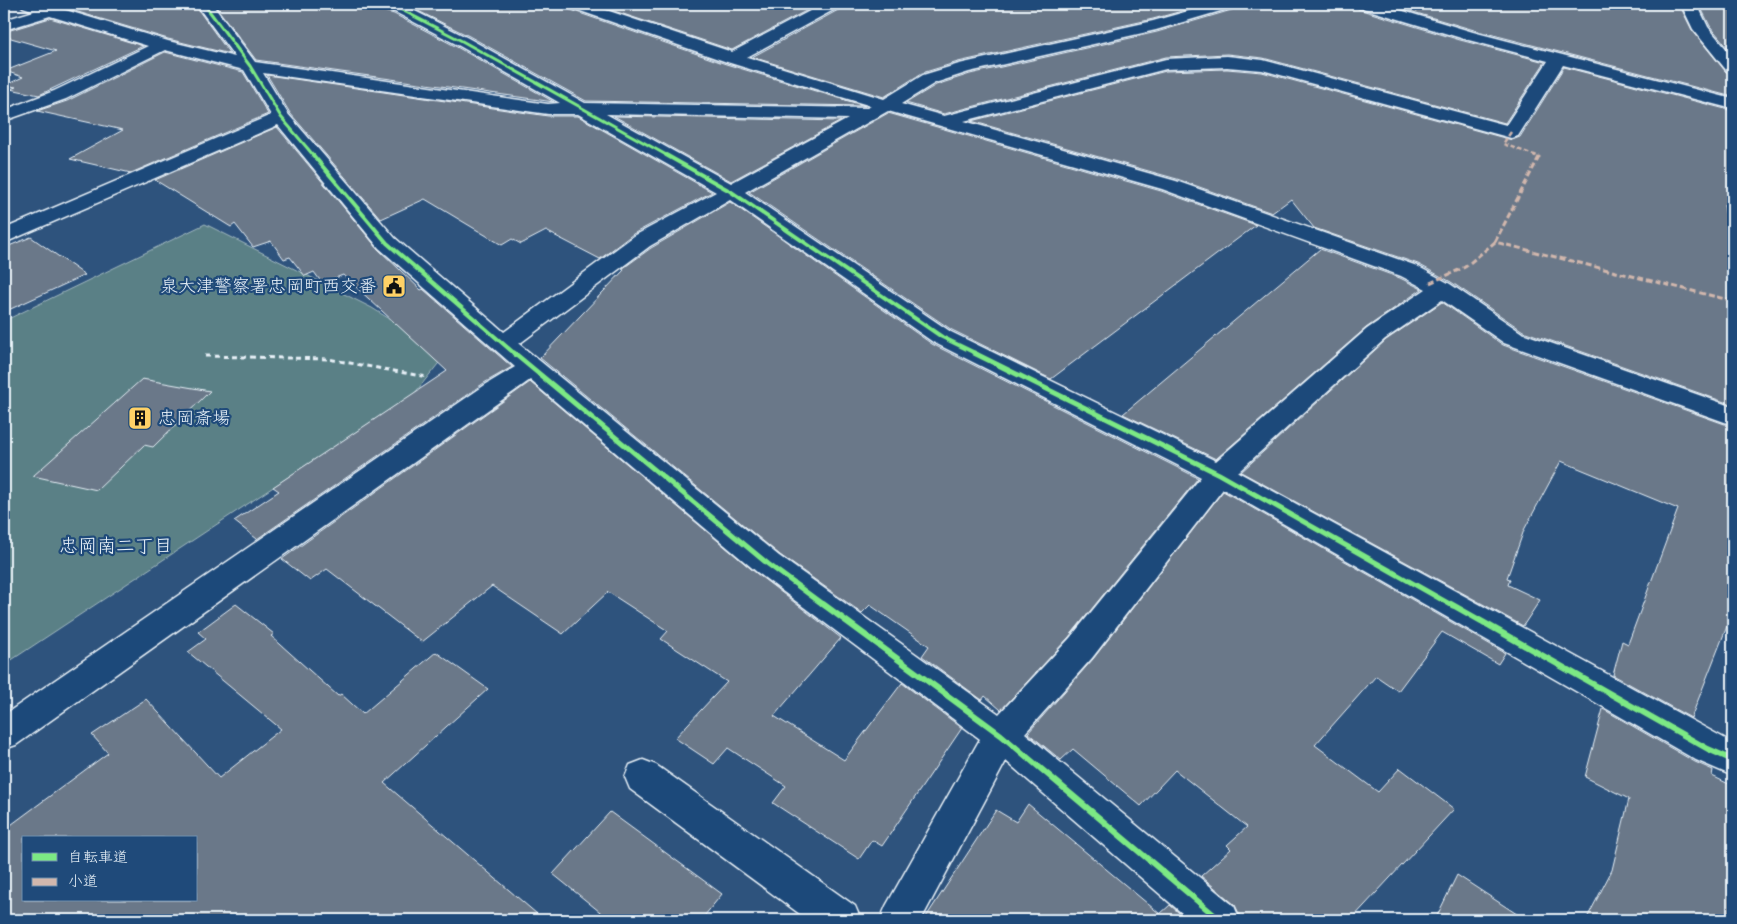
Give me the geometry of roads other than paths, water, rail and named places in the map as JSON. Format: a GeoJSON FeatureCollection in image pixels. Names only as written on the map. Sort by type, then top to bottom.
{"type":"FeatureCollection","features":[{"type":"Feature","properties":{"kind":"street"},"geometry":{"type":"LineString","coordinates":[[28,4],[53,10],[163,45],[250,66],[548,110],[582,108],[879,109]]}},
{"type":"Feature","properties":{"kind":"street"},"geometry":{"type":"LineString","coordinates":[[4,25],[72,4]]}},
{"type":"Feature","properties":{"kind":"street"},"geometry":{"type":"LineString","coordinates":[[204,4],[250,66],[281,117],[387,243],[503,344],[768,564],[1001,736],[1220,920]]}},
{"type":"Feature","properties":{"kind":"street"},"geometry":{"type":"LineString","coordinates":[[382,4],[400,9],[462,40],[730,192],[942,337],[1219,474],[1708,749],[1733,760]]}},
{"type":"Feature","properties":{"kind":"street"},"geometry":{"type":"LineString","coordinates":[[574,4],[879,109],[944,122],[1169,186],[1408,271],[1442,290],[1513,338],[1733,416]]}},
{"type":"Feature","properties":{"kind":"street"},"geometry":{"type":"LineString","coordinates":[[733,58],[834,4]]}},
{"type":"Feature","properties":{"kind":"street"},"geometry":{"type":"LineString","coordinates":[[503,344],[642,241],[879,109],[929,79],[965,68],[1156,25],[1229,4]]}},
{"type":"Feature","properties":{"kind":"street"},"geometry":{"type":"LineString","coordinates":[[1364,4],[1467,35],[1733,104]]}},
{"type":"Feature","properties":{"kind":"street"},"geometry":{"type":"LineString","coordinates":[[1689,4],[1701,29],[1733,67]]}},
{"type":"Feature","properties":{"kind":"street"},"geometry":{"type":"LineString","coordinates":[[4,116],[60,95],[163,45]]}},
{"type":"Feature","properties":{"kind":"street"},"geometry":{"type":"LineString","coordinates":[[944,122],[1166,64],[1202,59],[1233,60],[1263,65],[1511,132],[1558,59]]}},
{"type":"Feature","properties":{"kind":"street"},"geometry":{"type":"LineString","coordinates":[[4,237],[281,117]]}},
{"type":"Feature","properties":{"kind":"street"},"geometry":{"type":"LineString","coordinates":[[900,920],[1001,736],[1081,648],[1219,474],[1376,334],[1442,290]]}},
{"type":"Feature","properties":{"kind":"street"},"geometry":{"type":"LineString","coordinates":[[4,734],[494,391],[532,367]]}},
{"type":"Feature","properties":{"kind":"street"},"geometry":{"type":"LineString","coordinates":[[643,777],[841,920]]}},
{"type":"Feature","properties":{"kind":"place","name":"泉大津警察署忠岡町西交番"},"geometry":{"type":"Point","coordinates":[394,286]}},
{"type":"Feature","properties":{"kind":"place","name":"忠岡斎場"},"geometry":{"type":"Point","coordinates":[140,418]}},
{"type":"Feature","properties":{"kind":"district","name":"忠岡南二丁目"},"geometry":{"type":"Point","coordinates":[116,545]}}]}
